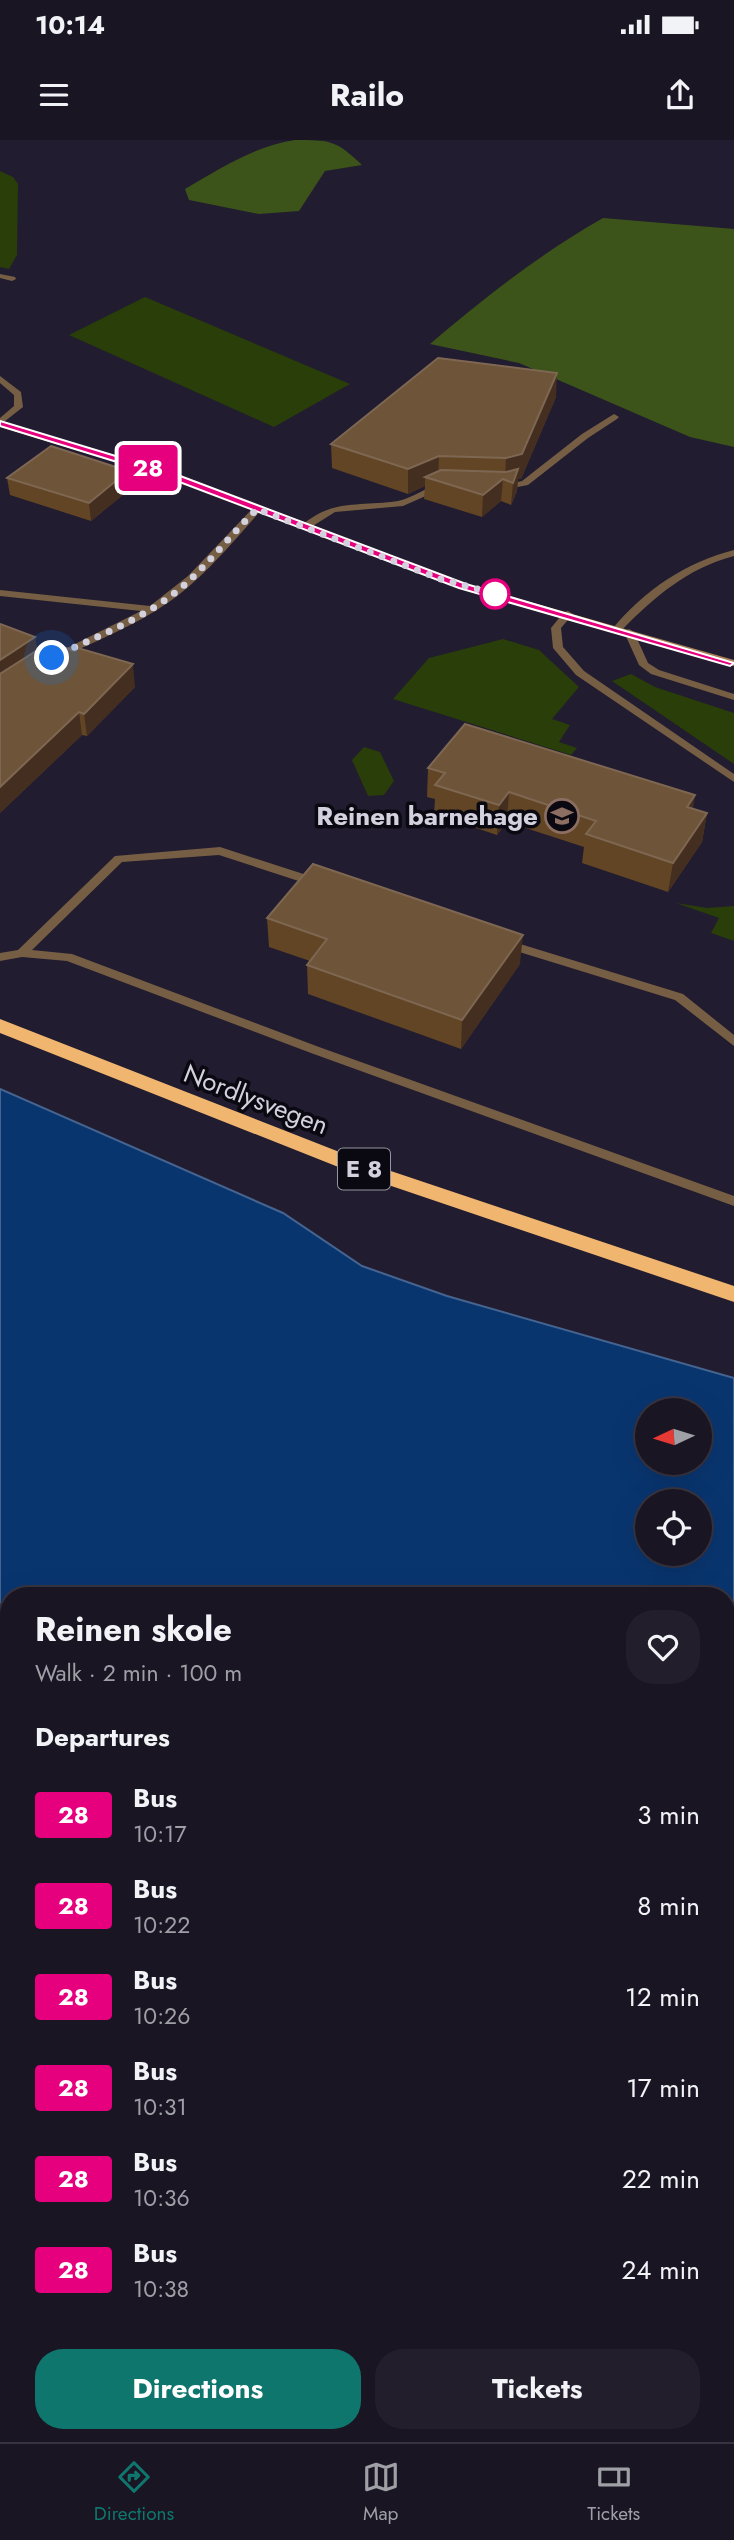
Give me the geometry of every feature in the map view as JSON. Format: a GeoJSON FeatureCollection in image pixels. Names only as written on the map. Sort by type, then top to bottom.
{"type":"FeatureCollection","features":[{"type":"Feature","properties":{"kind":"highway","name":"Nordlysvegen"},"geometry":{"type":"LineString","coordinates":[[0,1026],[363,1169],[479,1211],[734,1294]]}},
{"type":"Feature","properties":{"kind":"street"},"geometry":{"type":"LineString","coordinates":[[0,276],[12,279]]}},
{"type":"Feature","properties":{"kind":"street"},"geometry":{"type":"LineString","coordinates":[[0,379],[18,394],[19,407],[0,423]]}},
{"type":"Feature","properties":{"kind":"street"},"geometry":{"type":"LineString","coordinates":[[491,487],[505,488],[525,484],[585,436],[614,417]]}},
{"type":"Feature","properties":{"kind":"street"},"geometry":{"type":"LineString","coordinates":[[0,423],[172,476],[463,586],[734,663]]}},
{"type":"Feature","properties":{"kind":"street"},"geometry":{"type":"LineString","coordinates":[[304,527],[333,509],[394,505],[430,489],[449,484]]}},
{"type":"Feature","properties":{"kind":"street"},"geometry":{"type":"LineString","coordinates":[[43,663],[151,609],[182,587],[257,509]]}},
{"type":"Feature","properties":{"kind":"street"},"geometry":{"type":"LineString","coordinates":[[623,630],[643,601],[678,576],[705,562],[734,553]]}},
{"type":"Feature","properties":{"kind":"street"},"geometry":{"type":"LineString","coordinates":[[0,593],[151,609]]}},
{"type":"Feature","properties":{"kind":"street"},"geometry":{"type":"LineString","coordinates":[[568,614],[556,628],[558,648],[580,673],[734,779]]}},
{"type":"Feature","properties":{"kind":"street"},"geometry":{"type":"LineString","coordinates":[[623,630],[644,665],[655,672],[734,697]]}},
{"type":"Feature","properties":{"kind":"street"},"geometry":{"type":"LineString","coordinates":[[22,953],[119,859],[220,851],[334,888]]}},
{"type":"Feature","properties":{"kind":"street"},"geometry":{"type":"LineString","coordinates":[[487,937],[679,997],[734,1042]]}},
{"type":"Feature","properties":{"kind":"street"},"geometry":{"type":"LineString","coordinates":[[0,957],[22,953],[56,955],[80,961],[315,1050],[734,1201]]}},
{"type":"Feature","properties":{"kind":"green space"},"geometry":{"type":"Polygon","coordinates":[[[295,140],[332,143],[362,165],[325,171],[299,211],[259,214],[189,200],[185,189],[224,166],[251,153],[295,140]]]}},
{"type":"Feature","properties":{"kind":"green space"},"geometry":{"type":"Polygon","coordinates":[[[0,171],[13,177],[18,184],[17,255],[9,269],[0,267],[0,171]]]}},
{"type":"Feature","properties":{"kind":"green space"},"geometry":{"type":"Polygon","coordinates":[[[603,218],[734,229],[734,447],[690,437],[519,363],[430,344],[514,277],[603,218]]]}},
{"type":"Feature","properties":{"kind":"green space"},"geometry":{"type":"Polygon","coordinates":[[[145,297],[350,384],[274,427],[69,335],[145,297]]]}},
{"type":"Feature","properties":{"kind":"green space"},"geometry":{"type":"Polygon","coordinates":[[[503,639],[539,650],[579,687],[552,719],[570,725],[559,742],[577,748],[571,755],[393,699],[429,658],[503,639]]]}},
{"type":"Feature","properties":{"kind":"green space"},"geometry":{"type":"Polygon","coordinates":[[[631,674],[655,687],[734,713],[734,764],[612,681],[631,674]]]}},
{"type":"Feature","properties":{"kind":"green space"},"geometry":{"type":"Polygon","coordinates":[[[364,747],[380,752],[394,781],[384,795],[368,796],[352,760],[364,747]]]}},
{"type":"Feature","properties":{"kind":"green space"},"geometry":{"type":"Polygon","coordinates":[[[676,903],[707,908],[734,906],[734,941],[711,933],[719,918],[676,903]]]}},
{"type":"Feature","properties":{"kind":"water"},"geometry":{"type":"Polygon","coordinates":[[[0,1089],[283,1213],[362,1266],[447,1296],[734,1378],[734,1587],[0,1587],[0,1089]]]}},
{"type":"Feature","properties":{"kind":"building"},"geometry":{"type":"Polygon","coordinates":[[[438,358],[557,373],[522,454],[506,458],[439,456],[408,469],[331,444],[438,358]]]}},
{"type":"Feature","properties":{"kind":"building"},"geometry":{"type":"Polygon","coordinates":[[[51,446],[128,471],[89,503],[7,478],[51,446]]]}},
{"type":"Feature","properties":{"kind":"building"},"geometry":{"type":"Polygon","coordinates":[[[518,469],[513,483],[503,479],[483,495],[425,477],[441,470],[506,472],[518,469]]]}},
{"type":"Feature","properties":{"kind":"building"},"geometry":{"type":"Polygon","coordinates":[[[0,624],[35,637],[0,660],[0,624]]]}},
{"type":"Feature","properties":{"kind":"building"},"geometry":{"type":"Polygon","coordinates":[[[50,642],[74,651],[78,648],[133,664],[84,714],[79,712],[0,787],[0,674],[50,642]]]}},
{"type":"Feature","properties":{"kind":"building"},"geometry":{"type":"Polygon","coordinates":[[[465,724],[695,795],[687,807],[707,813],[673,863],[586,834],[596,821],[509,792],[499,805],[435,785],[445,773],[428,768],[465,724]]]}},
{"type":"Feature","properties":{"kind":"building"},"geometry":{"type":"Polygon","coordinates":[[[313,864],[523,935],[462,1020],[307,965],[327,939],[267,918],[313,864]]]}},
{"type":"Feature","properties":{"kind":"bus line","name":"28"},"geometry":{"type":"LineString","coordinates":[[0,424],[172,476],[441,579],[734,663]]}},
{"type":"Feature","properties":{"kind":"place","name":"Reinen barnehage"},"geometry":{"type":"Point","coordinates":[562,816]}},
{"type":"Feature","properties":{"kind":"route"},"geometry":{"type":"LineString","coordinates":[[52,658],[135,619],[167,599],[182,587],[257,509],[441,579],[495,594]]}}]}
